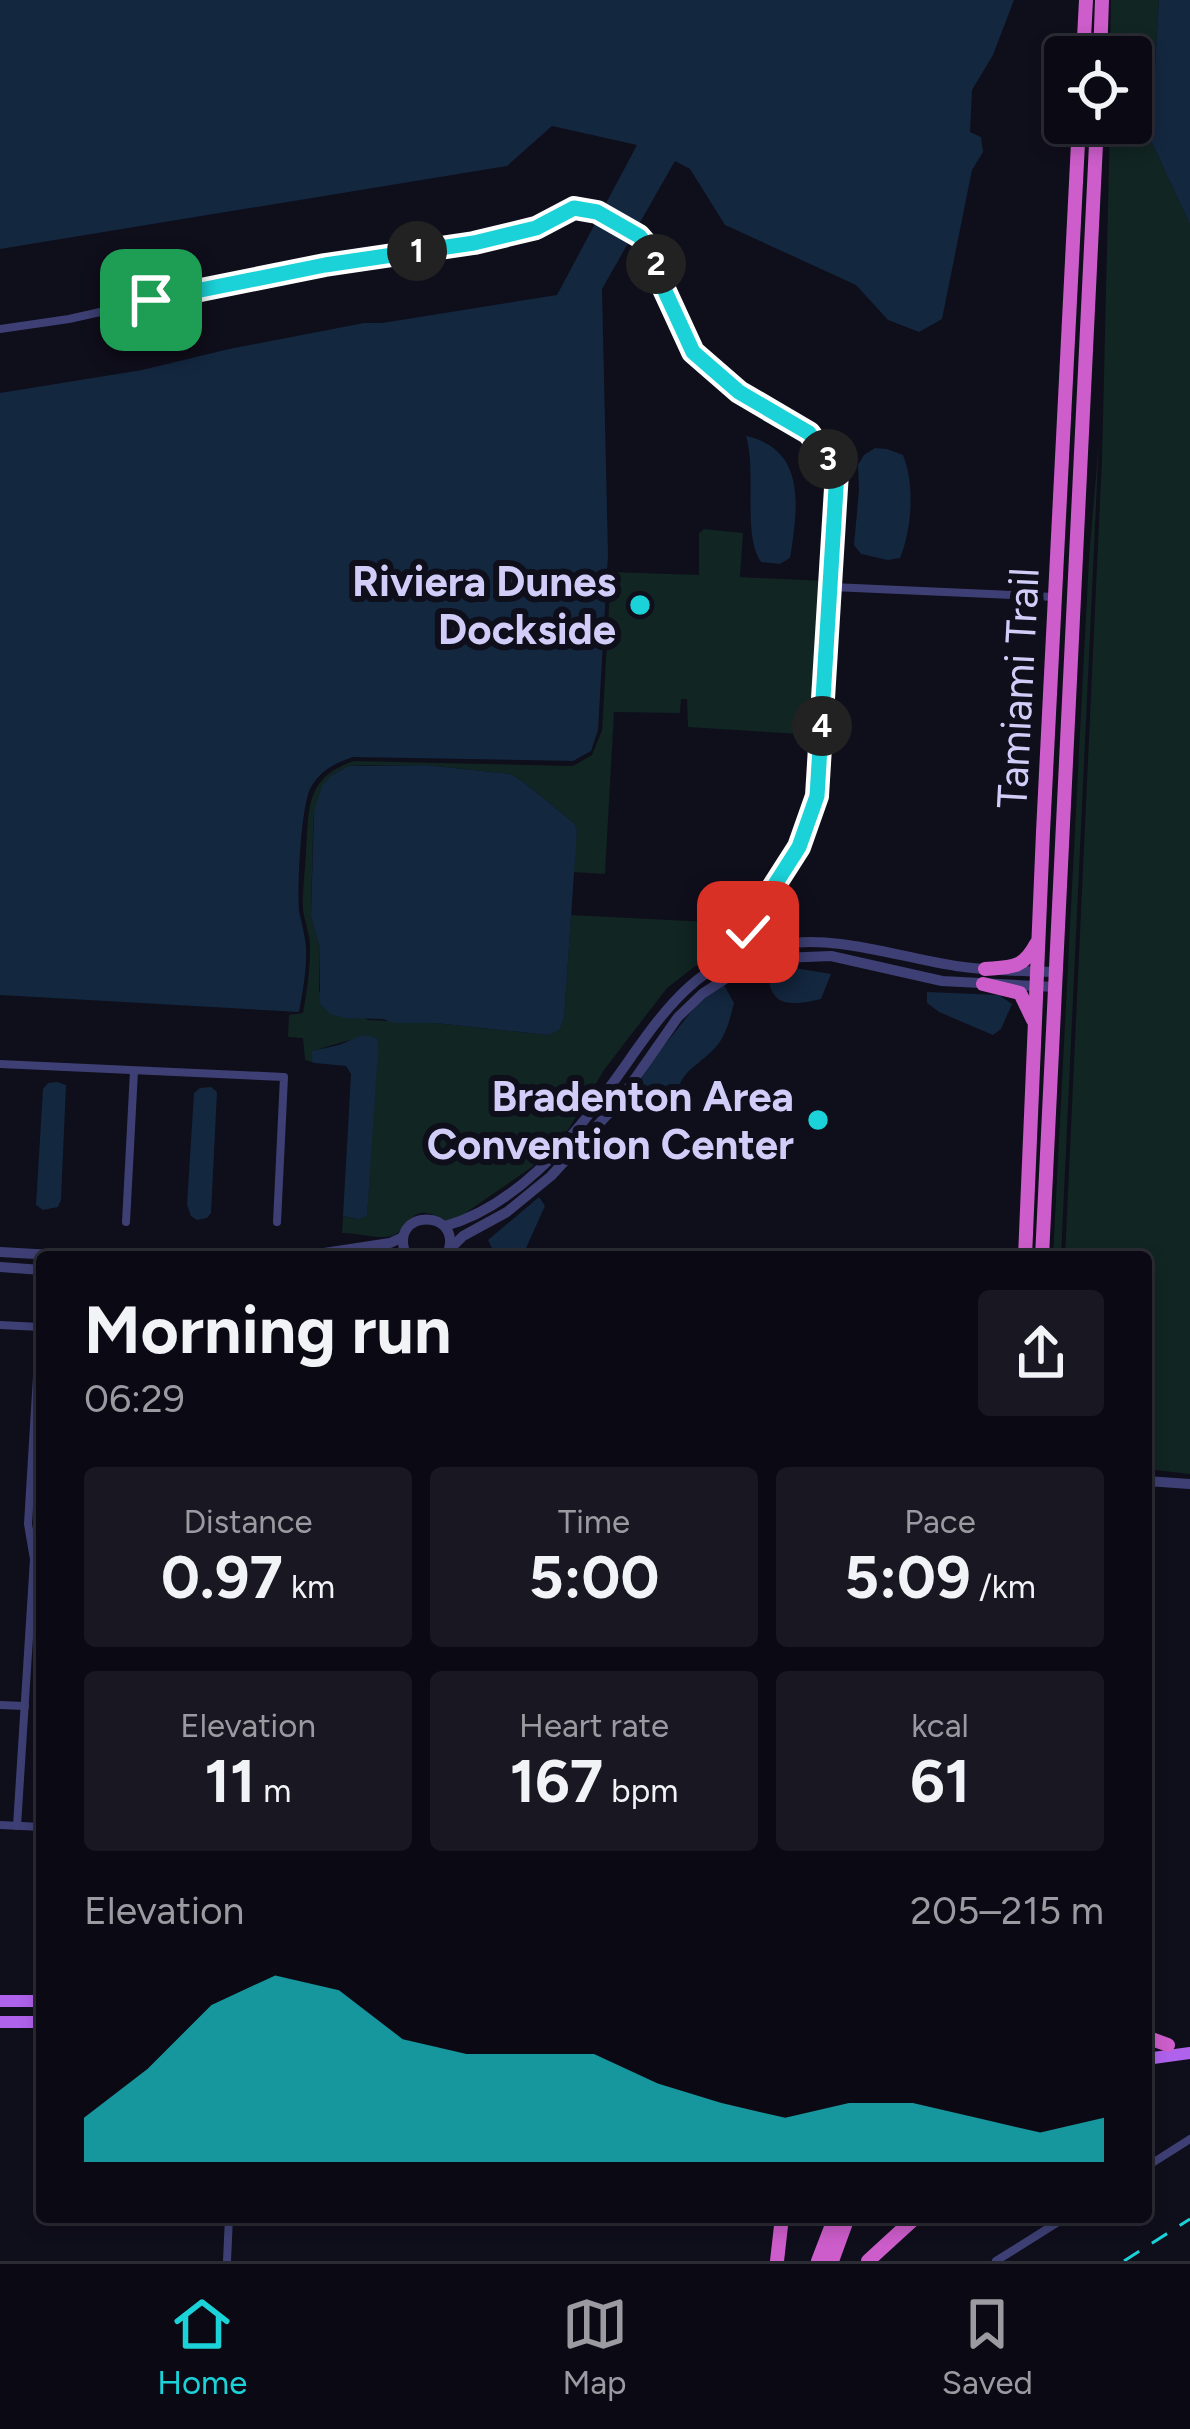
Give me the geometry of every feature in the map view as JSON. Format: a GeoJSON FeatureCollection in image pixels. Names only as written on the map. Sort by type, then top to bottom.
{"type":"FeatureCollection","features":[{"type":"Feature","properties":{"kind":"highway"},"geometry":{"type":"LineString","coordinates":[[1084,36],[1086,0]]}},
{"type":"Feature","properties":{"kind":"highway"},"geometry":{"type":"LineString","coordinates":[[1101,36],[1102,0]]}},
{"type":"Feature","properties":{"kind":"highway","name":"Tamiami Trail"},"geometry":{"type":"LineString","coordinates":[[1025,1251],[1078,144]]}},
{"type":"Feature","properties":{"kind":"highway","name":"Tamiami Trail"},"geometry":{"type":"LineString","coordinates":[[1042,1251],[1095,144]]}},
{"type":"Feature","properties":{"kind":"highway"},"geometry":{"type":"LineString","coordinates":[[984,977],[1026,961],[1040,933]]}},
{"type":"Feature","properties":{"kind":"highway"},"geometry":{"type":"LineString","coordinates":[[984,977],[1020,993],[1035,1031]]}},
{"type":"Feature","properties":{"kind":"highway"},"geometry":{"type":"LineString","coordinates":[[1152,2041],[1168,2045]]}},
{"type":"Feature","properties":{"kind":"highway"},"geometry":{"type":"LineString","coordinates":[[777,2261],[781,2223]]}},
{"type":"Feature","properties":{"kind":"highway"},"geometry":{"type":"LineString","coordinates":[[818,2261],[833,2223]]}},
{"type":"Feature","properties":{"kind":"highway"},"geometry":{"type":"LineString","coordinates":[[832,2261],[846,2223]]}},
{"type":"Feature","properties":{"kind":"highway"},"geometry":{"type":"LineString","coordinates":[[868,2261],[909,2223]]}},
{"type":"Feature","properties":{"kind":"main road"},"geometry":{"type":"LineString","coordinates":[[0,2001],[36,2001]]}},
{"type":"Feature","properties":{"kind":"main road"},"geometry":{"type":"LineString","coordinates":[[0,2022],[36,2022]]}},
{"type":"Feature","properties":{"kind":"main road"},"geometry":{"type":"LineString","coordinates":[[1168,2045],[1190,2051]]}},
{"type":"Feature","properties":{"kind":"main road"},"geometry":{"type":"LineString","coordinates":[[1152,2058],[1190,2051]]}},
{"type":"Feature","properties":{"kind":"street"},"geometry":{"type":"LineString","coordinates":[[0,328],[69,319],[325,265],[474,243],[536,228],[574,208],[597,212],[639,236],[652,251],[693,352],[739,392],[809,433],[837,472],[817,796],[799,847],[749,918],[748,932],[758,965]]}},
{"type":"Feature","properties":{"kind":"street"},"geometry":{"type":"LineString","coordinates":[[1070,315],[1088,316]]}},
{"type":"Feature","properties":{"kind":"street"},"geometry":{"type":"LineString","coordinates":[[832,586],[1057,597]]}},
{"type":"Feature","properties":{"kind":"street"},"geometry":{"type":"LineString","coordinates":[[445,1226],[467,1220],[526,1180],[608,1090],[658,1017],[684,989],[721,964],[790,943],[831,942],[957,966],[984,977]]}},
{"type":"Feature","properties":{"kind":"street"},"geometry":{"type":"LineString","coordinates":[[450,1251],[463,1235],[533,1193],[580,1147],[617,1104],[665,1032],[720,981],[781,958],[831,956],[919,977],[1056,980]]}},
{"type":"Feature","properties":{"kind":"street"},"geometry":{"type":"LineString","coordinates":[[0,1064],[284,1077],[277,1222]]}},
{"type":"Feature","properties":{"kind":"street"},"geometry":{"type":"LineString","coordinates":[[127,1222],[134,1071]]}},
{"type":"Feature","properties":{"kind":"street"},"geometry":{"type":"LineString","coordinates":[[608,1090],[617,1104]]}},
{"type":"Feature","properties":{"kind":"street"},"geometry":{"type":"LineString","coordinates":[[337,1251],[390,1243],[424,1218],[445,1226],[451,1240],[449,1251]]}},
{"type":"Feature","properties":{"kind":"street"},"geometry":{"type":"LineString","coordinates":[[403,1237],[405,1251]]}},
{"type":"Feature","properties":{"kind":"street"},"geometry":{"type":"LineString","coordinates":[[0,1252],[36,1255]]}},
{"type":"Feature","properties":{"kind":"street"},"geometry":{"type":"LineString","coordinates":[[0,1267],[36,1270]]}},
{"type":"Feature","properties":{"kind":"street"},"geometry":{"type":"LineString","coordinates":[[0,1325],[36,1328]]}},
{"type":"Feature","properties":{"kind":"street"},"geometry":{"type":"LineString","coordinates":[[17,1826],[34,1559],[28,1524],[36,1403]]}},
{"type":"Feature","properties":{"kind":"street"},"geometry":{"type":"LineString","coordinates":[[1152,1481],[1190,1484]]}},
{"type":"Feature","properties":{"kind":"street"},"geometry":{"type":"LineString","coordinates":[[0,1705],[25,1706]]}},
{"type":"Feature","properties":{"kind":"street"},"geometry":{"type":"LineString","coordinates":[[0,1825],[36,1827]]}},
{"type":"Feature","properties":{"kind":"street"},"geometry":{"type":"LineString","coordinates":[[1152,2163],[1190,2139]]}},
{"type":"Feature","properties":{"kind":"street"},"geometry":{"type":"LineString","coordinates":[[227,2261],[229,2223]]}},
{"type":"Feature","properties":{"kind":"street"},"geometry":{"type":"LineString","coordinates":[[996,2261],[1056,2223]]}},
{"type":"Feature","properties":{"kind":"green space"},"geometry":{"type":"Polygon","coordinates":[[[1111,0],[1159,0],[1152,74],[1152,36],[1110,36],[1111,0]]]}},
{"type":"Feature","properties":{"kind":"green space"},"geometry":{"type":"Polygon","coordinates":[[[1152,143],[1190,224],[1190,1474],[1152,1470],[1152,1251],[1065,1251],[1102,458],[1109,144],[1152,143]]]}},
{"type":"Feature","properties":{"kind":"green space"},"geometry":{"type":"Polygon","coordinates":[[[1099,441],[1061,1251],[1053,1251],[1099,441]]]}},
{"type":"Feature","properties":{"kind":"green space"},"geometry":{"type":"Polygon","coordinates":[[[704,529],[743,533],[740,577],[825,581],[816,735],[688,727],[687,699],[681,699],[680,713],[614,712],[605,874],[572,872],[574,823],[510,774],[426,765],[369,765],[349,766],[332,775],[314,811],[311,915],[320,948],[319,991],[368,1020],[549,1035],[564,1019],[571,915],[729,923],[710,960],[667,988],[604,1070],[568,1130],[532,1167],[461,1216],[446,1221],[418,1214],[388,1237],[342,1233],[343,1216],[367,1215],[377,1038],[313,1051],[312,1062],[305,1060],[303,1038],[288,1037],[289,1015],[303,1013],[308,980],[310,942],[303,889],[310,809],[318,786],[326,776],[354,761],[573,766],[592,755],[602,730],[611,572],[699,575],[699,533],[704,529]]]}},
{"type":"Feature","properties":{"kind":"water"},"geometry":{"type":"Polygon","coordinates":[[[0,0],[1014,0],[993,55],[972,90],[970,132],[981,137],[983,152],[972,170],[942,319],[919,332],[888,320],[856,285],[725,225],[690,169],[675,161],[602,289],[608,555],[598,730],[591,751],[573,761],[353,757],[323,773],[310,789],[302,830],[299,910],[306,955],[299,1012],[0,995],[0,393],[142,370],[364,323],[557,295],[637,145],[552,126],[507,166],[0,249],[0,0]]]}},
{"type":"Feature","properties":{"kind":"water"},"geometry":{"type":"Polygon","coordinates":[[[1159,0],[1190,0],[1190,224],[1152,143],[1159,0]]]}},
{"type":"Feature","properties":{"kind":"water"},"geometry":{"type":"Polygon","coordinates":[[[746,436],[780,454],[794,484],[790,558],[780,564],[761,562],[755,550],[746,436]]]}},
{"type":"Feature","properties":{"kind":"water"},"geometry":{"type":"Polygon","coordinates":[[[875,448],[903,455],[907,467],[910,506],[900,558],[861,554],[854,545],[858,465],[875,448]]]}},
{"type":"Feature","properties":{"kind":"water"},"geometry":{"type":"Polygon","coordinates":[[[426,765],[510,774],[574,823],[564,1019],[559,1030],[549,1035],[345,1018],[330,1014],[320,1004],[320,948],[311,916],[314,811],[322,786],[349,766],[426,765]]]}},
{"type":"Feature","properties":{"kind":"water"},"geometry":{"type":"Polygon","coordinates":[[[783,966],[831,974],[821,999],[793,1003],[778,999],[769,973],[783,966]]]}},
{"type":"Feature","properties":{"kind":"water"},"geometry":{"type":"Polygon","coordinates":[[[724,985],[734,1003],[725,1033],[682,1079],[674,1110],[660,1113],[633,1094],[651,1062],[698,1003],[724,985]]]}},
{"type":"Feature","properties":{"kind":"water"},"geometry":{"type":"Polygon","coordinates":[[[927,992],[999,995],[1012,1004],[1001,1029],[993,1035],[939,1012],[927,1003],[927,992]]]}},
{"type":"Feature","properties":{"kind":"water"},"geometry":{"type":"Polygon","coordinates":[[[363,1035],[377,1038],[378,1052],[367,1216],[358,1219],[343,1216],[351,1074],[346,1066],[312,1062],[312,1051],[363,1035]]]}},
{"type":"Feature","properties":{"kind":"water"},"geometry":{"type":"Polygon","coordinates":[[[57,1082],[66,1085],[61,1200],[58,1207],[43,1210],[36,1205],[43,1089],[57,1082]]]}},
{"type":"Feature","properties":{"kind":"water"},"geometry":{"type":"Polygon","coordinates":[[[211,1087],[217,1092],[211,1213],[197,1220],[187,1205],[194,1093],[211,1087]]]}},
{"type":"Feature","properties":{"kind":"water"},"geometry":{"type":"Polygon","coordinates":[[[539,1197],[545,1206],[525,1251],[493,1251],[488,1240],[539,1197]]]}},
{"type":"Feature","properties":{"kind":"railway"},"geometry":{"type":"LineString","coordinates":[[1124,2261],[1190,2219]]}},
{"type":"Feature","properties":{"kind":"place","name":"Riviera Dunes Dockside"},"geometry":{"type":"Point","coordinates":[640,605]}},
{"type":"Feature","properties":{"kind":"place","name":"Bradenton Area Convention Center"},"geometry":{"type":"Point","coordinates":[818,1120]}},
{"type":"Feature","properties":{"kind":"route"},"geometry":{"type":"LineString","coordinates":[[151,300],[325,265],[474,243],[536,228],[574,208],[597,212],[639,236],[652,251],[693,352],[739,392],[809,433],[837,472],[817,796],[799,847],[749,918],[748,932]]}}]}
